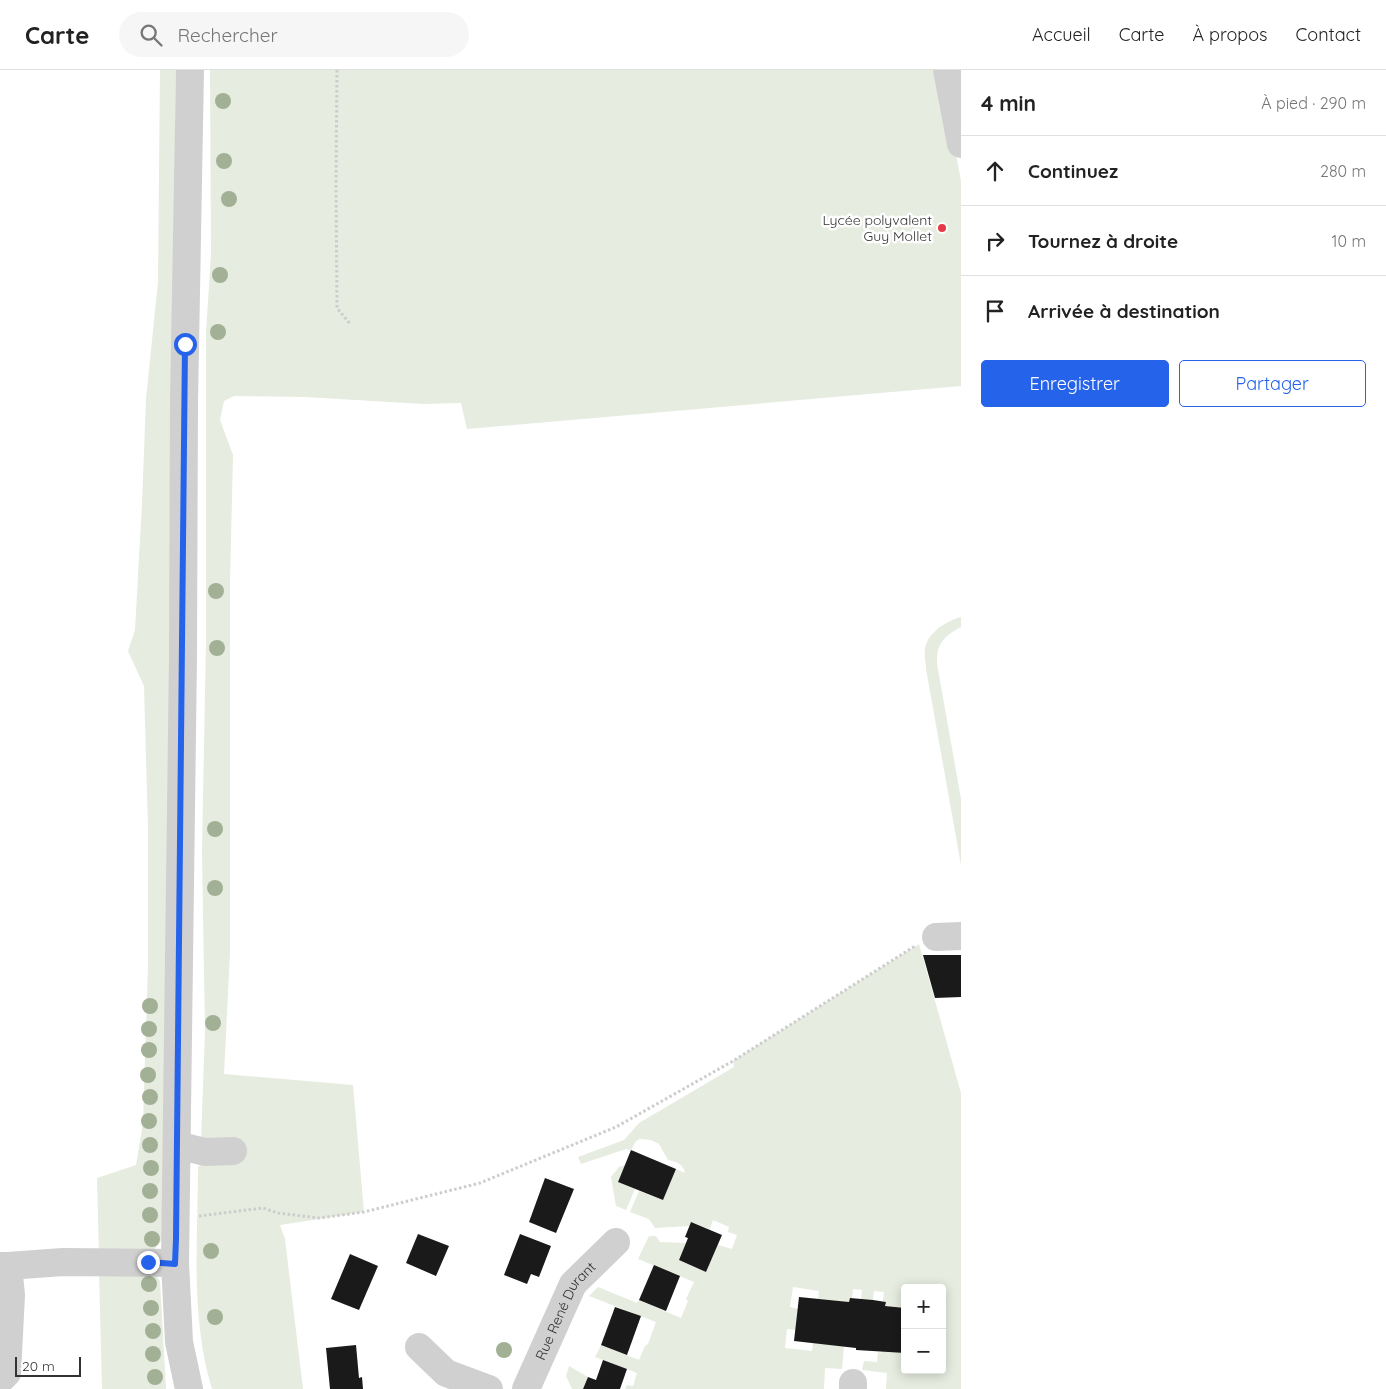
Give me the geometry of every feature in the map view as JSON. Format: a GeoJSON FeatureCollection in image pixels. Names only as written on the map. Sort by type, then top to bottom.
{"type":"FeatureCollection","features":[{"type":"Feature","properties":{"kind":"street"},"geometry":{"type":"LineString","coordinates":[[189,1388],[179,1342],[175,1264],[178,1145],[184,403],[190,70]]}},
{"type":"Feature","properties":{"kind":"street"},"geometry":{"type":"LineString","coordinates":[[947,70],[961,144]]}},
{"type":"Feature","properties":{"kind":"street"},"geometry":{"type":"LineString","coordinates":[[178,1145],[206,1152],[234,1151]]}},
{"type":"Feature","properties":{"kind":"street","name":"Rue René Durant"},"geometry":{"type":"LineString","coordinates":[[526,1389],[573,1284],[616,1242]]}},
{"type":"Feature","properties":{"kind":"street"},"geometry":{"type":"LineString","coordinates":[[0,1380],[7,1373],[11,1295],[4,1266],[63,1262],[175,1264]]}},
{"type":"Feature","properties":{"kind":"street"},"geometry":{"type":"LineString","coordinates":[[419,1347],[446,1373],[489,1389]]}},
{"type":"Feature","properties":{"kind":"path"},"geometry":{"type":"LineString","coordinates":[[337,70],[337,308],[351,325]]}},
{"type":"Feature","properties":{"kind":"path"},"geometry":{"type":"LineString","coordinates":[[190,1216],[263,1208],[278,1213],[318,1218],[364,1212],[480,1183],[616,1127],[733,1061],[919,944],[948,936]]}},
{"type":"Feature","properties":{"kind":"shaded area"},"geometry":{"type":"Polygon","coordinates":[[[160,70],[176,70],[165,1236],[153,1251],[99,1254],[97,1178],[136,1165],[143,1123],[148,965],[148,827],[144,686],[128,651],[135,630],[146,399],[158,282],[160,70]]]}},
{"type":"Feature","properties":{"kind":"shaded area"},"geometry":{"type":"Polygon","coordinates":[[[210,70],[940,70],[961,181],[961,386],[467,429],[461,403],[424,404],[305,397],[234,396],[224,401],[220,420],[233,455],[230,582],[230,952],[224,1074],[353,1085],[364,1212],[280,1225],[285,1239],[303,1389],[212,1389],[205,1362],[198,1307],[198,1167],[206,1160],[201,1140],[205,1032],[202,852],[206,641],[206,333],[211,254],[210,70]]]}},
{"type":"Feature","properties":{"kind":"shaded area"},"geometry":{"type":"Polygon","coordinates":[[[961,617],[961,627],[942,641],[938,651],[937,664],[961,799],[961,865],[926,669],[925,649],[929,638],[938,628],[949,621],[961,617]]]}},
{"type":"Feature","properties":{"kind":"shaded area"},"geometry":{"type":"Polygon","coordinates":[[[919,944],[961,1093],[961,1389],[886,1389],[887,1373],[862,1370],[864,1361],[877,1362],[878,1352],[881,1353],[881,1350],[901,1352],[901,1374],[946,1374],[946,1284],[901,1284],[901,1308],[885,1306],[886,1302],[883,1301],[884,1292],[874,1291],[873,1300],[861,1299],[862,1290],[853,1289],[852,1298],[850,1298],[849,1302],[818,1299],[819,1291],[793,1287],[790,1307],[798,1309],[796,1330],[787,1329],[785,1348],[812,1351],[813,1343],[844,1346],[842,1369],[825,1368],[824,1389],[625,1389],[627,1385],[633,1386],[637,1373],[595,1357],[601,1345],[639,1360],[645,1346],[648,1344],[656,1322],[589,1296],[598,1287],[637,1303],[639,1300],[681,1318],[688,1301],[686,1299],[694,1282],[638,1259],[649,1236],[656,1236],[660,1242],[686,1243],[679,1260],[706,1272],[718,1245],[732,1249],[737,1235],[728,1232],[729,1227],[713,1220],[710,1229],[691,1222],[689,1226],[655,1228],[649,1219],[630,1212],[639,1191],[663,1200],[676,1169],[685,1173],[681,1165],[668,1160],[659,1144],[651,1140],[640,1139],[636,1141],[631,1150],[626,1149],[581,1164],[578,1157],[624,1140],[639,1123],[734,1067],[733,1061],[919,944]]]}},
{"type":"Feature","properties":{"kind":"shaded area"},"geometry":{"type":"Polygon","coordinates":[[[625,1165],[618,1182],[635,1189],[626,1210],[616,1206],[611,1177],[619,1167],[625,1165]]]}},
{"type":"Feature","properties":{"kind":"shaded area"},"geometry":{"type":"Polygon","coordinates":[[[99,1271],[154,1273],[160,1281],[166,1389],[102,1389],[99,1271]]]}},
{"type":"Feature","properties":{"kind":"shaded area"},"geometry":{"type":"Polygon","coordinates":[[[569,1366],[588,1377],[583,1389],[572,1389],[566,1376],[569,1366]]]}},
{"type":"Feature","properties":{"kind":"building"},"geometry":{"type":"Polygon","coordinates":[[[923,955],[961,955],[961,997],[935,998],[923,955]]]}},
{"type":"Feature","properties":{"kind":"building"},"geometry":{"type":"Polygon","coordinates":[[[631,1150],[676,1169],[663,1200],[618,1182],[631,1150]]]}},
{"type":"Feature","properties":{"kind":"building"},"geometry":{"type":"Polygon","coordinates":[[[545,1178],[574,1189],[556,1233],[529,1222],[545,1178]]]}},
{"type":"Feature","properties":{"kind":"building"},"geometry":{"type":"Polygon","coordinates":[[[691,1222],[722,1235],[706,1272],[679,1260],[688,1238],[685,1237],[691,1222]]]}},
{"type":"Feature","properties":{"kind":"building"},"geometry":{"type":"Polygon","coordinates":[[[418,1234],[449,1246],[436,1276],[406,1263],[418,1234]]]}},
{"type":"Feature","properties":{"kind":"building"},"geometry":{"type":"Polygon","coordinates":[[[520,1234],[551,1246],[539,1277],[531,1274],[527,1284],[504,1275],[520,1234]]]}},
{"type":"Feature","properties":{"kind":"building"},"geometry":{"type":"Polygon","coordinates":[[[350,1254],[378,1266],[359,1310],[331,1299],[350,1254]]]}},
{"type":"Feature","properties":{"kind":"building"},"geometry":{"type":"Polygon","coordinates":[[[654,1265],[680,1276],[666,1311],[639,1300],[654,1265]]]}},
{"type":"Feature","properties":{"kind":"building"},"geometry":{"type":"Polygon","coordinates":[[[799,1297],[849,1302],[850,1298],[873,1300],[886,1302],[885,1306],[901,1308],[901,1353],[856,1350],[856,1348],[794,1341],[799,1297]]]}},
{"type":"Feature","properties":{"kind":"building"},"geometry":{"type":"Polygon","coordinates":[[[615,1307],[641,1316],[627,1355],[601,1345],[615,1307]]]}},
{"type":"Feature","properties":{"kind":"building"},"geometry":{"type":"Polygon","coordinates":[[[356,1345],[359,1378],[362,1377],[363,1389],[330,1389],[326,1348],[356,1345]]]}},
{"type":"Feature","properties":{"kind":"building"},"geometry":{"type":"Polygon","coordinates":[[[603,1360],[627,1369],[620,1389],[583,1389],[588,1377],[596,1380],[603,1360]]]}},
{"type":"Feature","properties":{"kind":"place","name":"Lycée polyvalent Guy Mollet"},"geometry":{"type":"Point","coordinates":[942,228]}},
{"type":"Feature","properties":{"kind":"route"},"geometry":{"type":"LineString","coordinates":[[148,1262],[175,1264],[185,344]]}}]}
